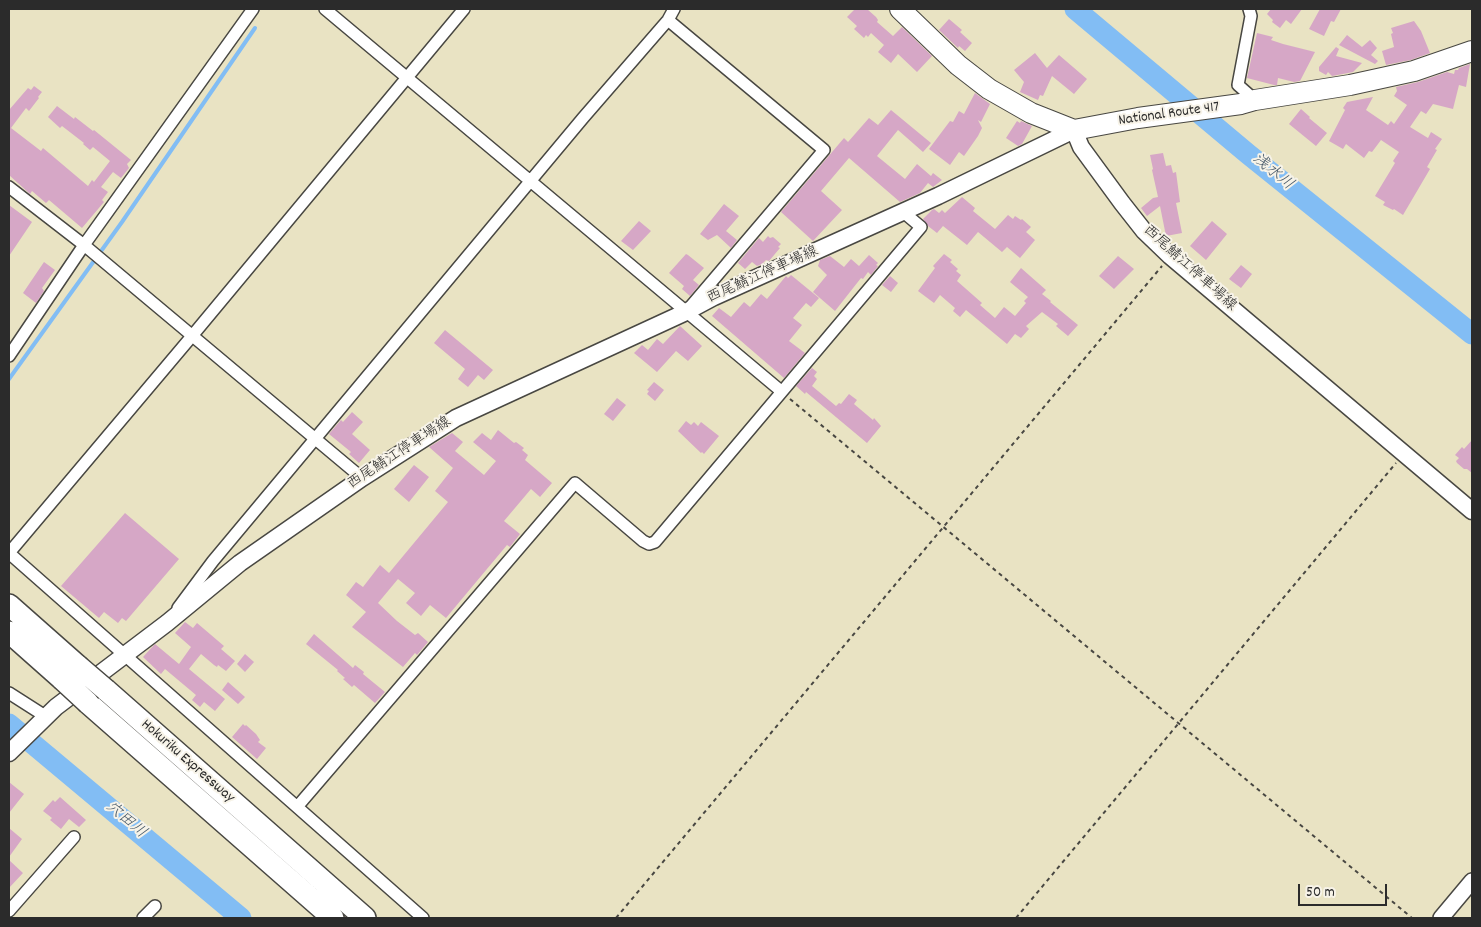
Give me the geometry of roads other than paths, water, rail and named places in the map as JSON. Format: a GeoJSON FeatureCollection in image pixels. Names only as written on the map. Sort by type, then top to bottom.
{"type":"FeatureCollection","features":[{"type":"Feature","properties":{"kind":"highway"},"geometry":{"type":"LineString","coordinates":[[900,9],[958,66],[989,89],[1031,113],[1074,130]]}},
{"type":"Feature","properties":{"kind":"highway","name":"National Route 417"},"geometry":{"type":"LineString","coordinates":[[1074,130],[1138,118],[1350,85],[1414,71],[1472,52]]}},
{"type":"Feature","properties":{"kind":"highway","name":"Hokuriku Expressway"},"geometry":{"type":"LineString","coordinates":[[9,605],[365,918]]}},
{"type":"Feature","properties":{"kind":"highway","name":"Hokuriku Expressway"},"geometry":{"type":"LineString","coordinates":[[9,632],[333,918]]}},
{"type":"Feature","properties":{"kind":"main road","name":"西尾鯖江停車場線"},"geometry":{"type":"LineString","coordinates":[[10,750],[41,721],[124,654],[167,623],[240,563],[362,478],[456,418],[686,312],[714,297],[938,196],[1074,130],[1081,147],[1122,203],[1144,231],[1170,256],[1472,511]]}},
{"type":"Feature","properties":{"kind":"street"},"geometry":{"type":"LineString","coordinates":[[9,356],[84,245],[253,9]]}},
{"type":"Feature","properties":{"kind":"street"},"geometry":{"type":"LineString","coordinates":[[325,9],[782,392]]}},
{"type":"Feature","properties":{"kind":"street"},"geometry":{"type":"LineString","coordinates":[[423,918],[9,553],[464,9]]}},
{"type":"Feature","properties":{"kind":"street"},"geometry":{"type":"LineString","coordinates":[[167,623],[213,561],[583,118],[668,20],[674,9]]}},
{"type":"Feature","properties":{"kind":"street"},"geometry":{"type":"LineString","coordinates":[[1248,102],[1238,85],[1251,16],[1249,9]]}},
{"type":"Feature","properties":{"kind":"street"},"geometry":{"type":"LineString","coordinates":[[668,20],[824,150],[686,312]]}},
{"type":"Feature","properties":{"kind":"street"},"geometry":{"type":"LineString","coordinates":[[9,187],[84,245],[362,478]]}},
{"type":"Feature","properties":{"kind":"street"},"geometry":{"type":"LineString","coordinates":[[297,807],[575,483],[643,540],[649,544],[655,542],[921,227],[902,211]]}},
{"type":"Feature","properties":{"kind":"street"},"geometry":{"type":"LineString","coordinates":[[9,693],[41,721]]}},
{"type":"Feature","properties":{"kind":"street"},"geometry":{"type":"LineString","coordinates":[[9,911],[74,837]]}},
{"type":"Feature","properties":{"kind":"street"},"geometry":{"type":"LineString","coordinates":[[1441,918],[1472,881]]}},
{"type":"Feature","properties":{"kind":"street"},"geometry":{"type":"LineString","coordinates":[[144,918],[155,906]]}},
{"type":"Feature","properties":{"kind":"waterway","name":"浅水川"},"geometry":{"type":"LineString","coordinates":[[1075,9],[1248,154],[1472,334]]}},
{"type":"Feature","properties":{"kind":"waterway"},"geometry":{"type":"LineString","coordinates":[[9,379],[122,222],[255,28]]}},
{"type":"Feature","properties":{"kind":"waterway","name":"穴田川"},"geometry":{"type":"LineString","coordinates":[[9,724],[241,918]]}}]}
